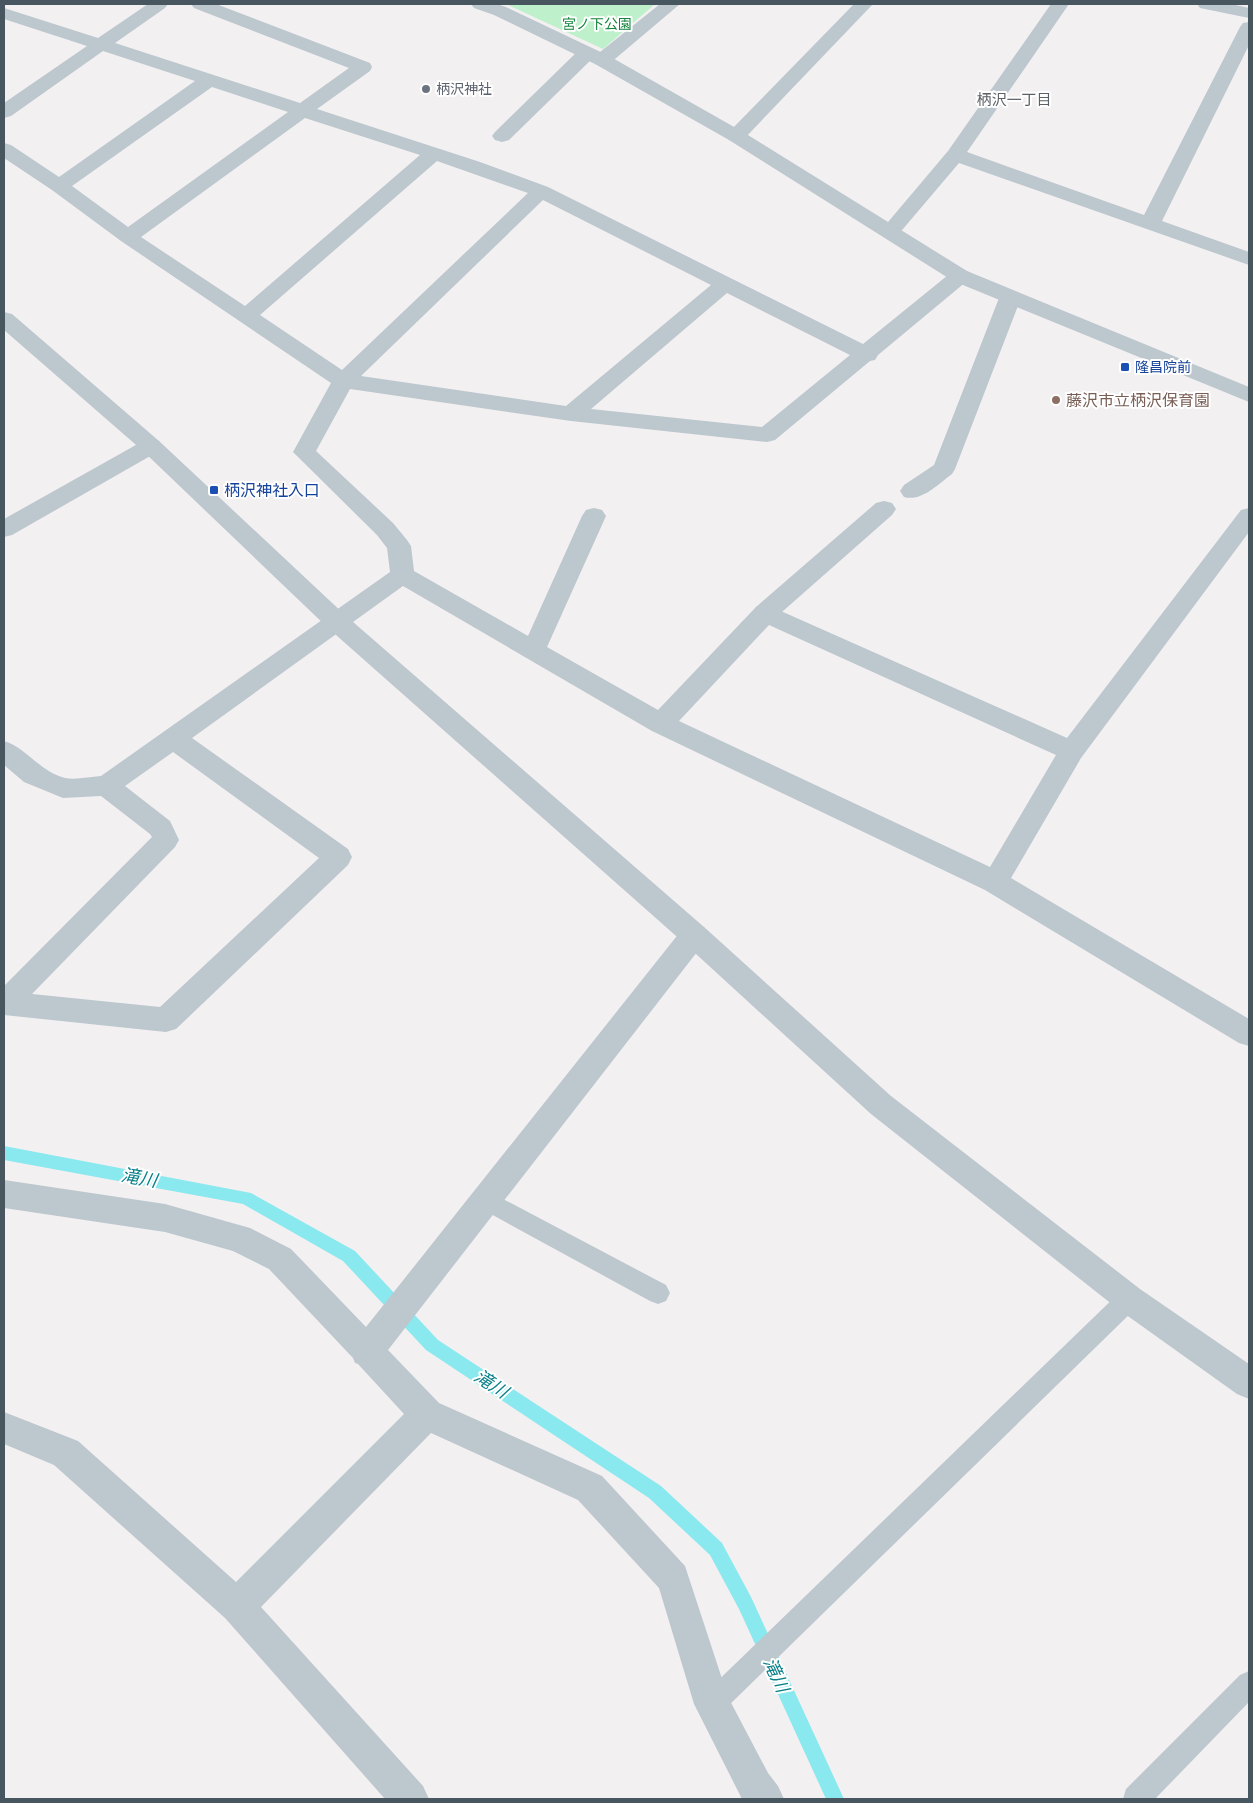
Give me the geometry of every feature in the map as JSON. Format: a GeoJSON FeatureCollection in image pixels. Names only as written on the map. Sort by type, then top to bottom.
{"type":"FeatureCollection","features":[{"type":"Feature","properties":{"kind":"street"},"geometry":{"type":"LineString","coordinates":[[4,112],[158,4]]}},
{"type":"Feature","properties":{"kind":"street"},"geometry":{"type":"LineString","coordinates":[[128,237],[363,67],[200,4]]}},
{"type":"Feature","properties":{"kind":"street"},"geometry":{"type":"LineString","coordinates":[[480,4],[500,11],[594,57],[736,136],[960,276],[1249,395]]}},
{"type":"Feature","properties":{"kind":"street"},"geometry":{"type":"LineString","coordinates":[[502,136],[594,57],[670,4]]}},
{"type":"Feature","properties":{"kind":"street"},"geometry":{"type":"LineString","coordinates":[[736,136],[864,4]]}},
{"type":"Feature","properties":{"kind":"street"},"geometry":{"type":"LineString","coordinates":[[890,232],[955,155],[1060,4]]}},
{"type":"Feature","properties":{"kind":"street"},"geometry":{"type":"LineString","coordinates":[[1206,4],[1249,13]]}},
{"type":"Feature","properties":{"kind":"street"},"geometry":{"type":"LineString","coordinates":[[4,13],[303,110],[542,191],[867,355]]}},
{"type":"Feature","properties":{"kind":"street"},"geometry":{"type":"LineString","coordinates":[[1150,224],[1249,27]]}},
{"type":"Feature","properties":{"kind":"street"},"geometry":{"type":"LineString","coordinates":[[59,186],[209,80]]}},
{"type":"Feature","properties":{"kind":"street"},"geometry":{"type":"LineString","coordinates":[[4,150],[59,186],[128,237],[343,381],[571,414],[767,435],[867,355],[960,276]]}},
{"type":"Feature","properties":{"kind":"street"},"geometry":{"type":"LineString","coordinates":[[247,315],[433,154]]}},
{"type":"Feature","properties":{"kind":"street"},"geometry":{"type":"LineString","coordinates":[[955,155],[1249,258]]}},
{"type":"Feature","properties":{"kind":"street"},"geometry":{"type":"LineString","coordinates":[[402,575],[399,546],[386,530],[304,452],[343,381],[542,191]]}},
{"type":"Feature","properties":{"kind":"street"},"geometry":{"type":"LineString","coordinates":[[571,414],[724,284]]}},
{"type":"Feature","properties":{"kind":"street"},"geometry":{"type":"LineString","coordinates":[[912,491],[944,469],[1010,298]]}},
{"type":"Feature","properties":{"kind":"street"},"geometry":{"type":"LineString","coordinates":[[4,319],[151,446],[336,621],[694,935],[881,1105],[1129,1299],[1249,1383]]}},
{"type":"Feature","properties":{"kind":"street"},"geometry":{"type":"LineString","coordinates":[[4,529],[151,446]]}},
{"type":"Feature","properties":{"kind":"street"},"geometry":{"type":"LineString","coordinates":[[661,724],[765,613],[884,509]]}},
{"type":"Feature","properties":{"kind":"street"},"geometry":{"type":"LineString","coordinates":[[533,651],[594,516]]}},
{"type":"Feature","properties":{"kind":"street"},"geometry":{"type":"LineString","coordinates":[[995,882],[1072,751],[1241,541],[1249,516]]}},
{"type":"Feature","properties":{"kind":"street"},"geometry":{"type":"LineString","coordinates":[[4,751],[33,775],[63,788],[106,786],[402,575]]}},
{"type":"Feature","properties":{"kind":"street"},"geometry":{"type":"LineString","coordinates":[[402,575],[661,724],[995,882],[1249,1034]]}},
{"type":"Feature","properties":{"kind":"street"},"geometry":{"type":"LineString","coordinates":[[765,613],[1072,751]]}},
{"type":"Feature","properties":{"kind":"street"},"geometry":{"type":"LineString","coordinates":[[4,1003],[166,1020],[338,857],[174,739]]}},
{"type":"Feature","properties":{"kind":"street"},"geometry":{"type":"LineString","coordinates":[[4,1003],[166,840],[161,828],[106,786]]}},
{"type":"Feature","properties":{"kind":"street"},"geometry":{"type":"LineString","coordinates":[[366,1352],[694,935]]}},
{"type":"Feature","properties":{"kind":"street"},"geometry":{"type":"LineString","coordinates":[[4,1194],[164,1218],[240,1238],[280,1260],[426,1414],[590,1488],[673,1578],[712,1704],[755,1786],[765,1799]]}},
{"type":"Feature","properties":{"kind":"street"},"geometry":{"type":"LineString","coordinates":[[237,1606],[426,1414]]}},
{"type":"Feature","properties":{"kind":"street"},"geometry":{"type":"LineString","coordinates":[[4,1428],[66,1453],[237,1606],[410,1799]]}},
{"type":"Feature","properties":{"kind":"lane"},"geometry":{"type":"LineString","coordinates":[[486,1200],[658,1293]]}},
{"type":"Feature","properties":{"kind":"lane"},"geometry":{"type":"LineString","coordinates":[[712,1704],[1129,1299]]}},
{"type":"Feature","properties":{"kind":"lane"},"geometry":{"type":"LineString","coordinates":[[1136,1799],[1249,1684]]}},
{"type":"Feature","properties":{"kind":"green space","name":"宮ノ下公園"},"geometry":{"type":"Polygon","coordinates":[[[506,4],[655,4],[603,49],[506,4]]]}},
{"type":"Feature","properties":{"kind":"waterway","name":"滝川"},"geometry":{"type":"LineString","coordinates":[[4,1153],[246,1198],[349,1256],[432,1345],[655,1492],[716,1549],[745,1603],[835,1799]]}},
{"type":"Feature","properties":{"kind":"place","name":"柄沢神社"},"geometry":{"type":"Point","coordinates":[426,89]}},
{"type":"Feature","properties":{"kind":"place","name":"隆昌院前"},"geometry":{"type":"Point","coordinates":[1125,367]}},
{"type":"Feature","properties":{"kind":"place","name":"藤沢市立柄沢保育園"},"geometry":{"type":"Point","coordinates":[1056,400]}},
{"type":"Feature","properties":{"kind":"place","name":"柄沢神社入口"},"geometry":{"type":"Point","coordinates":[214,490]}},
{"type":"Feature","properties":{"kind":"district","name":"柄沢一丁目"},"geometry":{"type":"Point","coordinates":[1014,100]}}]}
